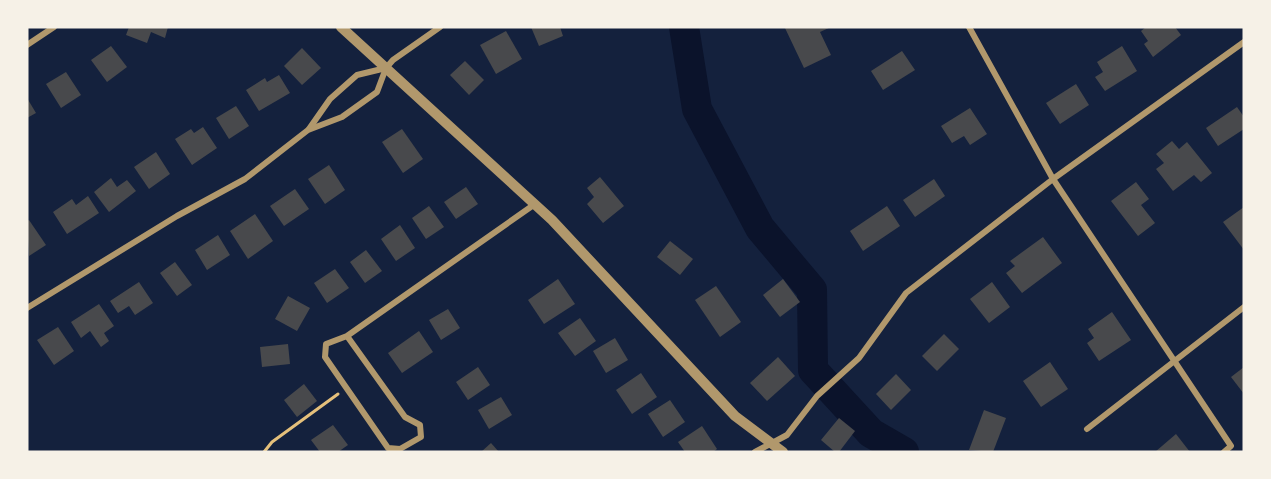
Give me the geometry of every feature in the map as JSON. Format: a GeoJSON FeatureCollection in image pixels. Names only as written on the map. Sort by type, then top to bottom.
{"type":"FeatureCollection","features":[{"type":"Feature","properties":{"kind":"street"},"geometry":{"type":"LineString","coordinates":[[27,45],[54,27]]}},
{"type":"Feature","properties":{"kind":"street"},"geometry":{"type":"LineString","coordinates":[[341,27],[536,204],[606,276],[729,410],[783,452]]}},
{"type":"Feature","properties":{"kind":"street"},"geometry":{"type":"LineString","coordinates":[[308,130],[342,117],[374,95],[386,68],[401,54],[440,27]]}},
{"type":"Feature","properties":{"kind":"street"},"geometry":{"type":"LineString","coordinates":[[969,27],[1053,179],[1231,446],[1224,452]]}},
{"type":"Feature","properties":{"kind":"street"},"geometry":{"type":"LineString","coordinates":[[754,452],[787,435],[817,396],[858,358],[906,293],[1053,179],[1244,42]]}},
{"type":"Feature","properties":{"kind":"street"},"geometry":{"type":"LineString","coordinates":[[27,308],[177,216],[245,179],[308,130],[330,99],[357,75],[386,68]]}},
{"type":"Feature","properties":{"kind":"street"},"geometry":{"type":"LineString","coordinates":[[347,336],[405,417],[420,425],[422,437],[400,449],[388,448],[325,357],[326,344],[347,336],[536,204]]}},
{"type":"Feature","properties":{"kind":"street"},"geometry":{"type":"LineString","coordinates":[[1087,429],[1244,308]]}},
{"type":"Feature","properties":{"kind":"path"},"geometry":{"type":"LineString","coordinates":[[264,452],[272,442],[345,389]]}},
{"type":"Feature","properties":{"kind":"building"},"geometry":{"type":"Polygon","coordinates":[[[129,27],[168,27],[165,38],[151,32],[147,43],[126,35],[129,27]]]}},
{"type":"Feature","properties":{"kind":"building"},"geometry":{"type":"Polygon","coordinates":[[[531,27],[560,27],[563,36],[539,46],[531,27]]]}},
{"type":"Feature","properties":{"kind":"building"},"geometry":{"type":"Polygon","coordinates":[[[831,27],[820,32],[831,55],[804,68],[785,28],[831,27]]]}},
{"type":"Feature","properties":{"kind":"building"},"geometry":{"type":"Polygon","coordinates":[[[1146,27],[1175,27],[1181,35],[1153,57],[1144,44],[1148,41],[1141,31],[1146,27]]]}},
{"type":"Feature","properties":{"kind":"building"},"geometry":{"type":"Polygon","coordinates":[[[506,31],[522,59],[496,74],[480,45],[506,31]]]}},
{"type":"Feature","properties":{"kind":"building"},"geometry":{"type":"Polygon","coordinates":[[[111,46],[127,67],[107,82],[91,60],[111,46]]]}},
{"type":"Feature","properties":{"kind":"building"},"geometry":{"type":"Polygon","coordinates":[[[1122,46],[1137,71],[1105,91],[1095,77],[1103,72],[1097,62],[1122,46]]]}},
{"type":"Feature","properties":{"kind":"building"},"geometry":{"type":"Polygon","coordinates":[[[302,48],[321,68],[302,85],[284,66],[302,48]]]}},
{"type":"Feature","properties":{"kind":"building"},"geometry":{"type":"Polygon","coordinates":[[[902,51],[915,70],[883,90],[871,71],[902,51]]]}},
{"type":"Feature","properties":{"kind":"building"},"geometry":{"type":"Polygon","coordinates":[[[465,61],[484,80],[469,95],[450,75],[465,61]]]}},
{"type":"Feature","properties":{"kind":"building"},"geometry":{"type":"Polygon","coordinates":[[[66,72],[81,95],[61,108],[46,84],[66,72]]]}},
{"type":"Feature","properties":{"kind":"building"},"geometry":{"type":"Polygon","coordinates":[[[279,75],[290,93],[259,111],[246,90],[265,78],[267,82],[279,75]]]}},
{"type":"Feature","properties":{"kind":"building"},"geometry":{"type":"Polygon","coordinates":[[[1076,84],[1089,105],[1060,124],[1046,103],[1076,84]]]}},
{"type":"Feature","properties":{"kind":"building"},"geometry":{"type":"Polygon","coordinates":[[[27,98],[36,113],[27,118],[27,98]]]}},
{"type":"Feature","properties":{"kind":"building"},"geometry":{"type":"Polygon","coordinates":[[[236,106],[249,126],[229,139],[216,118],[236,106]]]}},
{"type":"Feature","properties":{"kind":"building"},"geometry":{"type":"Polygon","coordinates":[[[1237,107],[1244,117],[1244,129],[1218,146],[1206,128],[1237,107]]]}},
{"type":"Feature","properties":{"kind":"building"},"geometry":{"type":"Polygon","coordinates":[[[970,108],[987,134],[970,145],[964,136],[952,143],[941,126],[970,108]]]}},
{"type":"Feature","properties":{"kind":"building"},"geometry":{"type":"Polygon","coordinates":[[[203,127],[217,148],[192,165],[175,139],[191,129],[194,133],[203,127]]]}},
{"type":"Feature","properties":{"kind":"building"},"geometry":{"type":"Polygon","coordinates":[[[402,129],[423,159],[403,173],[382,142],[402,129]]]}},
{"type":"Feature","properties":{"kind":"building"},"geometry":{"type":"Polygon","coordinates":[[[1172,141],[1179,149],[1187,142],[1212,173],[1201,182],[1194,175],[1173,191],[1156,169],[1164,163],[1156,154],[1172,141]]]}},
{"type":"Feature","properties":{"kind":"building"},"geometry":{"type":"Polygon","coordinates":[[[156,152],[170,174],[149,189],[134,167],[156,152]]]}},
{"type":"Feature","properties":{"kind":"building"},"geometry":{"type":"Polygon","coordinates":[[[329,165],[345,190],[325,204],[308,179],[329,165]]]}},
{"type":"Feature","properties":{"kind":"building"},"geometry":{"type":"Polygon","coordinates":[[[600,177],[624,206],[603,223],[587,204],[594,197],[587,188],[600,177]]]}},
{"type":"Feature","properties":{"kind":"building"},"geometry":{"type":"Polygon","coordinates":[[[111,178],[117,187],[127,180],[136,191],[109,212],[94,192],[111,178]]]}},
{"type":"Feature","properties":{"kind":"building"},"geometry":{"type":"Polygon","coordinates":[[[934,179],[945,196],[915,217],[903,200],[934,179]]]}},
{"type":"Feature","properties":{"kind":"building"},"geometry":{"type":"Polygon","coordinates":[[[1136,182],[1149,199],[1141,205],[1155,223],[1138,236],[1111,201],[1136,182]]]}},
{"type":"Feature","properties":{"kind":"building"},"geometry":{"type":"Polygon","coordinates":[[[466,187],[478,204],[456,219],[444,202],[466,187]]]}},
{"type":"Feature","properties":{"kind":"building"},"geometry":{"type":"Polygon","coordinates":[[[295,189],[309,209],[284,226],[270,206],[295,189]]]}},
{"type":"Feature","properties":{"kind":"building"},"geometry":{"type":"Polygon","coordinates":[[[88,196],[99,213],[67,234],[53,212],[72,199],[76,205],[88,196]]]}},
{"type":"Feature","properties":{"kind":"building"},"geometry":{"type":"Polygon","coordinates":[[[429,206],[444,227],[426,239],[412,218],[429,206]]]}},
{"type":"Feature","properties":{"kind":"building"},"geometry":{"type":"Polygon","coordinates":[[[887,206],[900,226],[863,251],[850,231],[887,206]]]}},
{"type":"Feature","properties":{"kind":"building"},"geometry":{"type":"Polygon","coordinates":[[[1244,207],[1244,250],[1223,222],[1244,207]]]}},
{"type":"Feature","properties":{"kind":"building"},"geometry":{"type":"Polygon","coordinates":[[[255,214],[273,241],[248,259],[230,231],[255,214]]]}},
{"type":"Feature","properties":{"kind":"building"},"geometry":{"type":"Polygon","coordinates":[[[29,220],[46,245],[29,256],[27,221],[29,220]]]}},
{"type":"Feature","properties":{"kind":"building"},"geometry":{"type":"Polygon","coordinates":[[[400,225],[415,248],[396,261],[381,239],[400,225]]]}},
{"type":"Feature","properties":{"kind":"building"},"geometry":{"type":"Polygon","coordinates":[[[218,235],[230,255],[207,270],[195,250],[218,235]]]}},
{"type":"Feature","properties":{"kind":"building"},"geometry":{"type":"Polygon","coordinates":[[[1043,237],[1062,263],[1022,293],[1006,273],[1015,266],[1010,261],[1043,237]]]}},
{"type":"Feature","properties":{"kind":"building"},"geometry":{"type":"Polygon","coordinates":[[[670,241],[693,259],[680,275],[657,257],[670,241]]]}},
{"type":"Feature","properties":{"kind":"building"},"geometry":{"type":"Polygon","coordinates":[[[366,250],[382,271],[365,283],[350,262],[366,250]]]}},
{"type":"Feature","properties":{"kind":"building"},"geometry":{"type":"Polygon","coordinates":[[[175,262],[192,285],[177,296],[160,273],[175,262]]]}},
{"type":"Feature","properties":{"kind":"building"},"geometry":{"type":"Polygon","coordinates":[[[335,269],[349,288],[327,303],[314,283],[335,269]]]}},
{"type":"Feature","properties":{"kind":"building"},"geometry":{"type":"Polygon","coordinates":[[[558,279],[575,304],[544,324],[528,300],[558,279]]]}},
{"type":"Feature","properties":{"kind":"building"},"geometry":{"type":"Polygon","coordinates":[[[783,279],[800,302],[780,317],[763,295],[783,279]]]}},
{"type":"Feature","properties":{"kind":"building"},"geometry":{"type":"Polygon","coordinates":[[[139,282],[153,303],[135,315],[129,306],[118,313],[110,301],[139,282]]]}},
{"type":"Feature","properties":{"kind":"building"},"geometry":{"type":"Polygon","coordinates":[[[992,282],[1010,307],[989,323],[970,299],[992,282]]]}},
{"type":"Feature","properties":{"kind":"building"},"geometry":{"type":"Polygon","coordinates":[[[716,286],[741,322],[720,337],[695,300],[716,286]]]}},
{"type":"Feature","properties":{"kind":"building"},"geometry":{"type":"Polygon","coordinates":[[[288,296],[310,308],[297,331],[275,319],[288,296]]]}},
{"type":"Feature","properties":{"kind":"building"},"geometry":{"type":"Polygon","coordinates":[[[99,304],[114,326],[104,333],[109,341],[101,347],[90,331],[81,338],[71,322],[99,304]]]}},
{"type":"Feature","properties":{"kind":"building"},"geometry":{"type":"Polygon","coordinates":[[[448,309],[460,328],[441,340],[429,320],[448,309]]]}},
{"type":"Feature","properties":{"kind":"building"},"geometry":{"type":"Polygon","coordinates":[[[1112,312],[1131,340],[1099,361],[1087,343],[1094,338],[1088,329],[1112,312]]]}},
{"type":"Feature","properties":{"kind":"building"},"geometry":{"type":"Polygon","coordinates":[[[580,318],[596,341],[575,356],[558,333],[580,318]]]}},
{"type":"Feature","properties":{"kind":"building"},"geometry":{"type":"Polygon","coordinates":[[[58,327],[74,351],[54,365],[37,340],[58,327]]]}},
{"type":"Feature","properties":{"kind":"building"},"geometry":{"type":"Polygon","coordinates":[[[419,331],[433,352],[402,373],[388,353],[419,331]]]}},
{"type":"Feature","properties":{"kind":"building"},"geometry":{"type":"Polygon","coordinates":[[[944,334],[959,349],[937,371],[922,356],[944,334]]]}},
{"type":"Feature","properties":{"kind":"building"},"geometry":{"type":"Polygon","coordinates":[[[615,338],[628,360],[606,373],[593,351],[615,338]]]}},
{"type":"Feature","properties":{"kind":"building"},"geometry":{"type":"Polygon","coordinates":[[[288,344],[290,364],[262,367],[260,347],[288,344]]]}},
{"type":"Feature","properties":{"kind":"building"},"geometry":{"type":"Polygon","coordinates":[[[778,357],[795,376],[767,401],[750,383],[778,357]]]}},
{"type":"Feature","properties":{"kind":"building"},"geometry":{"type":"Polygon","coordinates":[[[1050,362],[1068,389],[1041,407],[1023,381],[1050,362]]]}},
{"type":"Feature","properties":{"kind":"building"},"geometry":{"type":"Polygon","coordinates":[[[478,367],[490,385],[468,400],[456,382],[478,367]]]}},
{"type":"Feature","properties":{"kind":"building"},"geometry":{"type":"Polygon","coordinates":[[[1244,367],[1244,394],[1231,377],[1244,367]]]}},
{"type":"Feature","properties":{"kind":"building"},"geometry":{"type":"Polygon","coordinates":[[[641,373],[657,397],[632,414],[616,390],[641,373]]]}},
{"type":"Feature","properties":{"kind":"building"},"geometry":{"type":"Polygon","coordinates":[[[896,374],[911,390],[891,410],[876,394],[896,374]]]}},
{"type":"Feature","properties":{"kind":"building"},"geometry":{"type":"Polygon","coordinates":[[[304,384],[317,401],[297,417],[284,400],[304,384]]]}},
{"type":"Feature","properties":{"kind":"building"},"geometry":{"type":"Polygon","coordinates":[[[501,397],[512,415],[489,429],[478,410],[501,397]]]}},
{"type":"Feature","properties":{"kind":"building"},"geometry":{"type":"Polygon","coordinates":[[[670,400],[685,422],[663,437],[648,414],[670,400]]]}},
{"type":"Feature","properties":{"kind":"building"},"geometry":{"type":"Polygon","coordinates":[[[984,410],[1006,418],[993,452],[969,450],[984,410]]]}},
{"type":"Feature","properties":{"kind":"building"},"geometry":{"type":"Polygon","coordinates":[[[839,418],[855,431],[839,452],[835,452],[821,440],[839,418]]]}},
{"type":"Feature","properties":{"kind":"building"},"geometry":{"type":"Polygon","coordinates":[[[333,425],[348,445],[338,452],[320,452],[311,440],[333,425]]]}},
{"type":"Feature","properties":{"kind":"building"},"geometry":{"type":"Polygon","coordinates":[[[702,426],[717,449],[713,452],[685,452],[678,442],[702,426]]]}},
{"type":"Feature","properties":{"kind":"building"},"geometry":{"type":"Polygon","coordinates":[[[1176,434],[1190,452],[1155,452],[1176,434]]]}},
{"type":"Feature","properties":{"kind":"building"},"geometry":{"type":"Polygon","coordinates":[[[491,443],[499,452],[481,452],[491,443]]]}},
{"type":"Feature","properties":{"kind":"waterway"},"geometry":{"type":"LineString","coordinates":[[684,27],[697,109],[760,228],[812,290],[813,370],[871,433],[904,452]]}}]}
